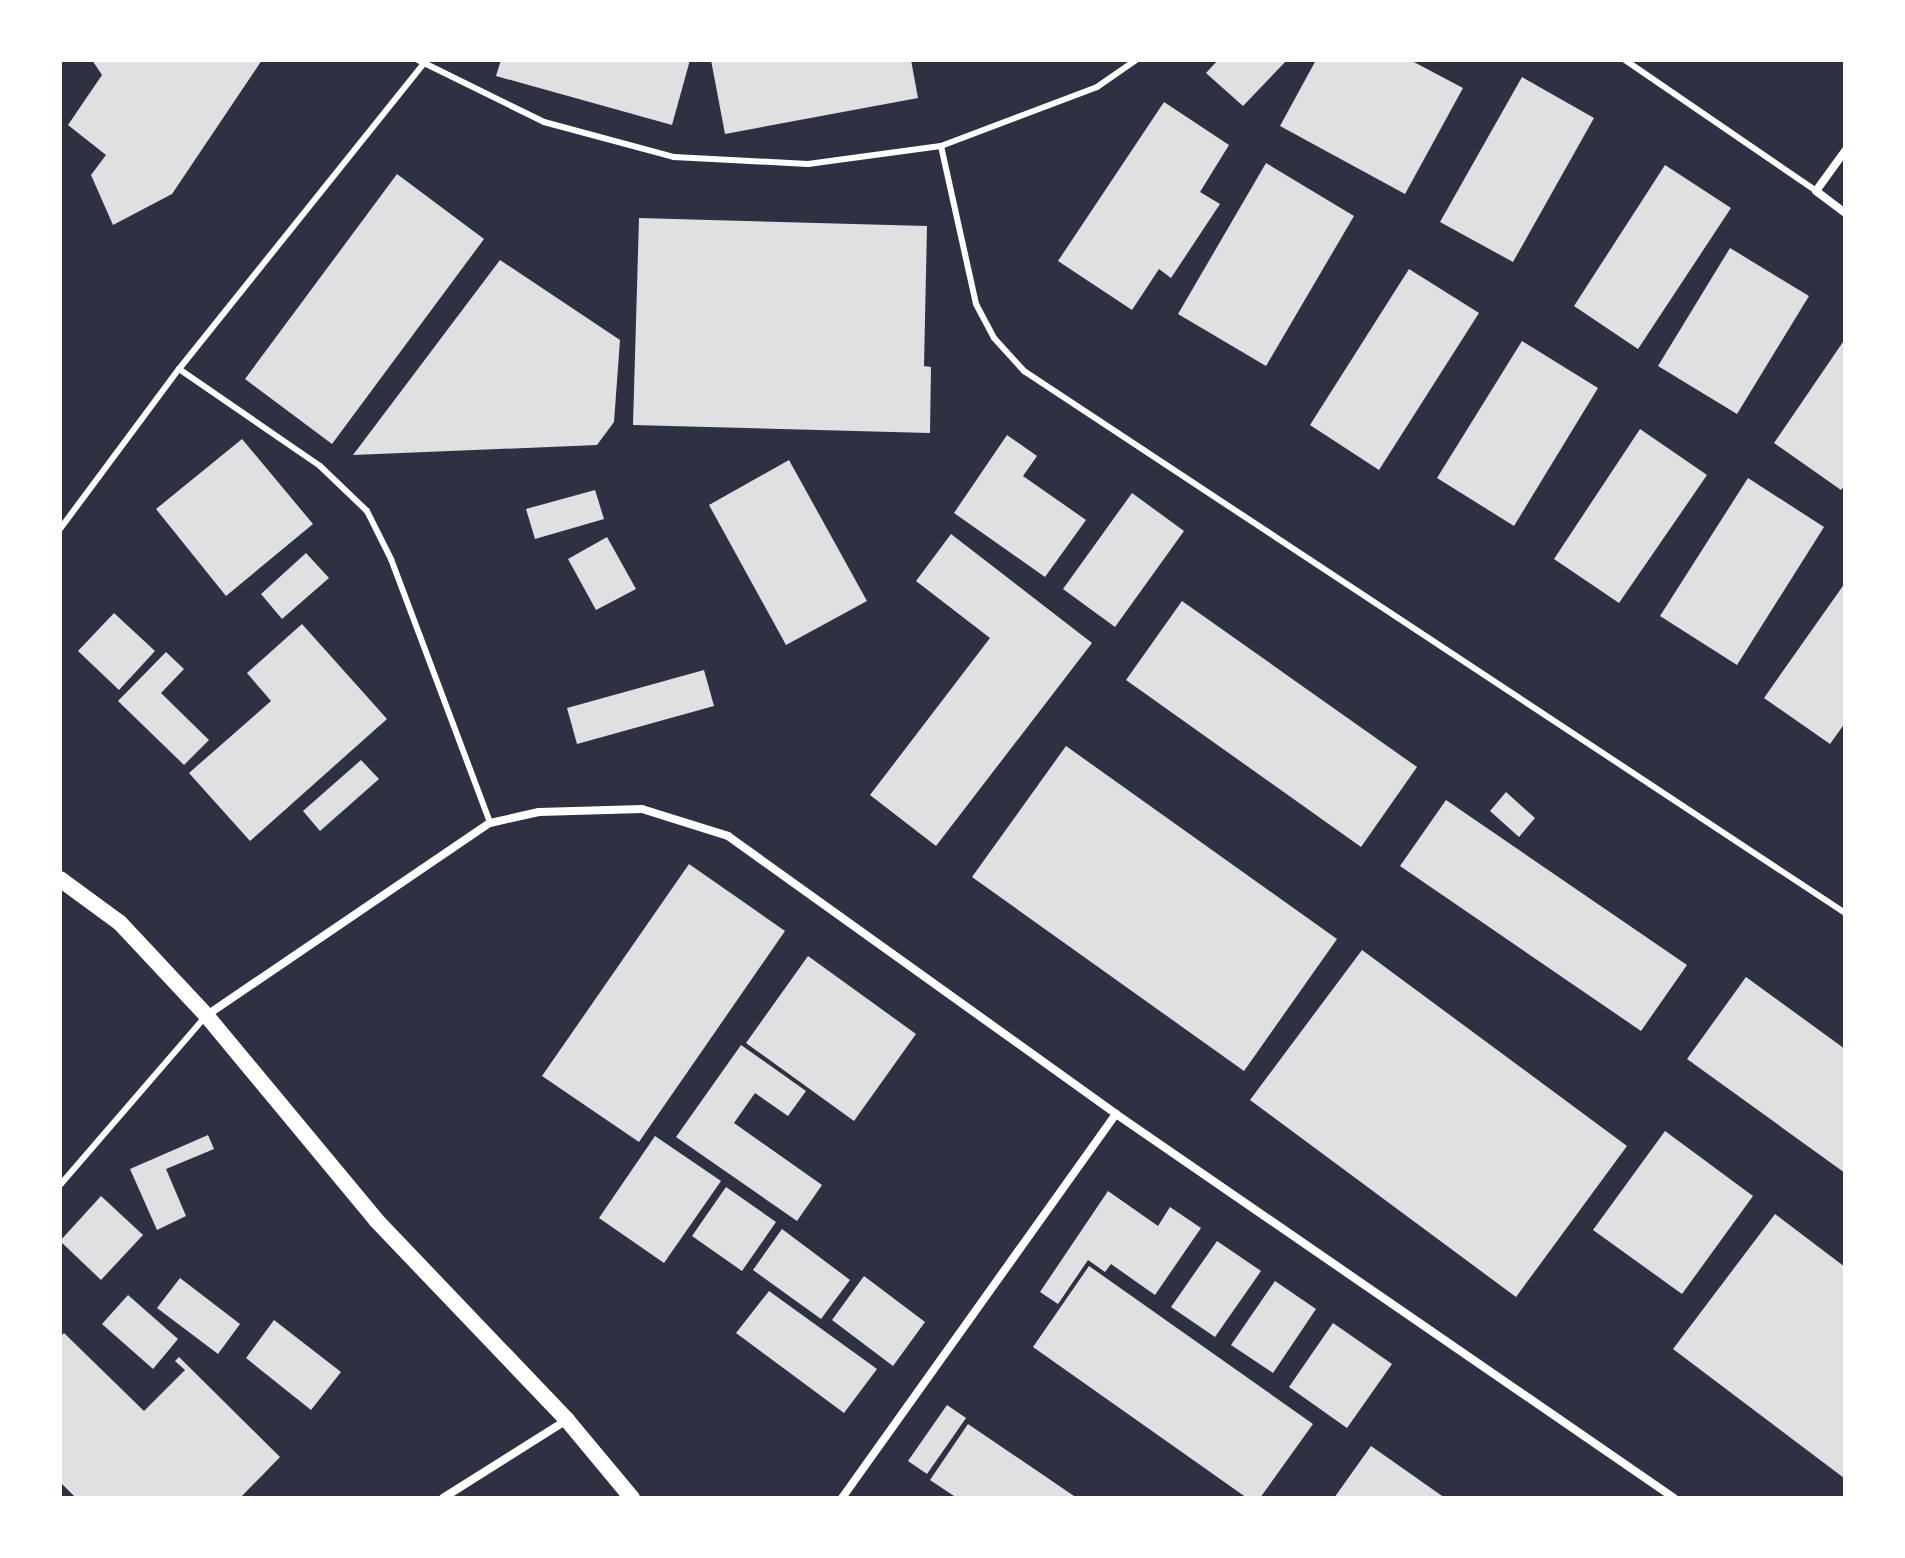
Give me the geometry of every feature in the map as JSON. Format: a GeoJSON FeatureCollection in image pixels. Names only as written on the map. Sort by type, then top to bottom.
{"type":"FeatureCollection","features":[{"type":"Feature","properties":{"kind":"main road"},"geometry":{"type":"LineString","coordinates":[[60,879],[120,923],[206,1015],[376,1220],[567,1420],[632,1498]]}},
{"type":"Feature","properties":{"kind":"street"},"geometry":{"type":"LineString","coordinates":[[1845,151],[1816,191],[1845,213]]}},
{"type":"Feature","properties":{"kind":"street"},"geometry":{"type":"LineString","coordinates":[[206,1015],[490,823],[539,812],[642,809],[728,836],[1116,1114],[1674,1498]]}},
{"type":"Feature","properties":{"kind":"street"},"geometry":{"type":"LineString","coordinates":[[842,1498],[1116,1114]]}},
{"type":"Feature","properties":{"kind":"street"},"geometry":{"type":"LineString","coordinates":[[443,1498],[567,1420]]}},
{"type":"Feature","properties":{"kind":"lane"},"geometry":{"type":"LineString","coordinates":[[60,529],[179,369],[420,62],[544,122],[674,157],[808,164],[941,146],[1097,87],[1136,60]]}},
{"type":"Feature","properties":{"kind":"lane"},"geometry":{"type":"LineString","coordinates":[[1625,60],[1816,191]]}},
{"type":"Feature","properties":{"kind":"lane"},"geometry":{"type":"LineString","coordinates":[[941,146],[976,304],[994,338],[1024,371],[1845,913]]}},
{"type":"Feature","properties":{"kind":"lane"},"geometry":{"type":"LineString","coordinates":[[179,369],[320,466],[367,511],[391,559],[490,823]]}},
{"type":"Feature","properties":{"kind":"lane"},"geometry":{"type":"LineString","coordinates":[[60,1185],[206,1015]]}},
{"type":"Feature","properties":{"kind":"building"},"geometry":{"type":"Polygon","coordinates":[[[92,60],[262,60],[172,194],[113,225],[91,175],[106,155],[68,125],[102,75],[92,60]]]}},
{"type":"Feature","properties":{"kind":"building"},"geometry":{"type":"Polygon","coordinates":[[[501,60],[690,60],[672,125],[496,76],[501,60]]]}},
{"type":"Feature","properties":{"kind":"building"},"geometry":{"type":"Polygon","coordinates":[[[711,60],[911,60],[918,98],[725,134],[711,60]]]}},
{"type":"Feature","properties":{"kind":"building"},"geometry":{"type":"Polygon","coordinates":[[[1218,60],[1287,60],[1243,106],[1206,73],[1218,60]]]}},
{"type":"Feature","properties":{"kind":"building"},"geometry":{"type":"Polygon","coordinates":[[[1316,60],[1410,60],[1463,88],[1405,194],[1280,126],[1316,60]]]}},
{"type":"Feature","properties":{"kind":"building"},"geometry":{"type":"Polygon","coordinates":[[[1522,77],[1594,118],[1513,262],[1440,222],[1522,77]]]}},
{"type":"Feature","properties":{"kind":"building"},"geometry":{"type":"Polygon","coordinates":[[[1164,102],[1229,145],[1200,192],[1220,204],[1171,278],[1159,269],[1132,310],[1058,261],[1164,102]]]}},
{"type":"Feature","properties":{"kind":"building"},"geometry":{"type":"Polygon","coordinates":[[[1266,163],[1354,216],[1266,366],[1178,314],[1266,163]]]}},
{"type":"Feature","properties":{"kind":"building"},"geometry":{"type":"Polygon","coordinates":[[[1665,165],[1731,208],[1638,349],[1574,306],[1665,165]]]}},
{"type":"Feature","properties":{"kind":"building"},"geometry":{"type":"Polygon","coordinates":[[[397,174],[484,239],[332,444],[245,379],[397,174]]]}},
{"type":"Feature","properties":{"kind":"building"},"geometry":{"type":"Polygon","coordinates":[[[639,218],[927,226],[924,366],[931,367],[930,433],[633,425],[639,218]]]}},
{"type":"Feature","properties":{"kind":"building"},"geometry":{"type":"Polygon","coordinates":[[[1730,248],[1809,296],[1737,414],[1658,366],[1730,248]]]}},
{"type":"Feature","properties":{"kind":"building"},"geometry":{"type":"Polygon","coordinates":[[[500,260],[620,340],[614,422],[597,445],[353,455],[500,260]]]}},
{"type":"Feature","properties":{"kind":"building"},"geometry":{"type":"Polygon","coordinates":[[[1409,269],[1479,313],[1379,470],[1310,425],[1409,269]]]}},
{"type":"Feature","properties":{"kind":"building"},"geometry":{"type":"Polygon","coordinates":[[[1845,339],[1845,485],[1841,490],[1774,443],[1845,339]]]}},
{"type":"Feature","properties":{"kind":"building"},"geometry":{"type":"Polygon","coordinates":[[[1522,341],[1598,388],[1514,526],[1437,478],[1522,341]]]}},
{"type":"Feature","properties":{"kind":"building"},"geometry":{"type":"Polygon","coordinates":[[[1640,429],[1707,475],[1619,603],[1554,559],[1640,429]]]}},
{"type":"Feature","properties":{"kind":"building"},"geometry":{"type":"Polygon","coordinates":[[[1007,435],[1037,456],[1023,476],[1086,520],[1045,577],[954,513],[1007,435]]]}},
{"type":"Feature","properties":{"kind":"building"},"geometry":{"type":"Polygon","coordinates":[[[242,439],[313,524],[226,596],[156,509],[242,439]]]}},
{"type":"Feature","properties":{"kind":"building"},"geometry":{"type":"Polygon","coordinates":[[[789,460],[867,601],[786,645],[709,505],[789,460]]]}},
{"type":"Feature","properties":{"kind":"building"},"geometry":{"type":"Polygon","coordinates":[[[1748,478],[1824,527],[1737,665],[1660,616],[1748,478]]]}},
{"type":"Feature","properties":{"kind":"building"},"geometry":{"type":"Polygon","coordinates":[[[595,490],[604,519],[535,539],[526,509],[595,490]]]}},
{"type":"Feature","properties":{"kind":"building"},"geometry":{"type":"Polygon","coordinates":[[[1132,493],[1184,531],[1115,627],[1063,589],[1132,493]]]}},
{"type":"Feature","properties":{"kind":"building"},"geometry":{"type":"Polygon","coordinates":[[[951,534],[1092,643],[936,846],[870,795],[990,638],[916,581],[951,534]]]}},
{"type":"Feature","properties":{"kind":"building"},"geometry":{"type":"Polygon","coordinates":[[[607,537],[636,589],[596,610],[568,559],[607,537]]]}},
{"type":"Feature","properties":{"kind":"building"},"geometry":{"type":"Polygon","coordinates":[[[306,553],[329,578],[282,619],[261,594],[306,553]]]}},
{"type":"Feature","properties":{"kind":"building"},"geometry":{"type":"Polygon","coordinates":[[[1845,583],[1845,723],[1830,744],[1764,698],[1845,583]]]}},
{"type":"Feature","properties":{"kind":"building"},"geometry":{"type":"Polygon","coordinates":[[[1182,601],[1417,767],[1361,847],[1126,680],[1182,601]]]}},
{"type":"Feature","properties":{"kind":"building"},"geometry":{"type":"Polygon","coordinates":[[[114,613],[155,651],[119,690],[78,651],[114,613]]]}},
{"type":"Feature","properties":{"kind":"building"},"geometry":{"type":"Polygon","coordinates":[[[302,624],[387,719],[250,841],[189,773],[271,701],[247,673],[302,624]]]}},
{"type":"Feature","properties":{"kind":"building"},"geometry":{"type":"Polygon","coordinates":[[[166,652],[184,669],[161,693],[209,740],[184,765],[118,701],[166,652]]]}},
{"type":"Feature","properties":{"kind":"building"},"geometry":{"type":"Polygon","coordinates":[[[704,670],[714,706],[577,744],[567,708],[704,670]]]}},
{"type":"Feature","properties":{"kind":"building"},"geometry":{"type":"Polygon","coordinates":[[[1066,746],[1337,939],[1244,1071],[972,877],[1066,746]]]}},
{"type":"Feature","properties":{"kind":"building"},"geometry":{"type":"Polygon","coordinates":[[[361,760],[379,779],[320,831],[303,811],[361,760]]]}},
{"type":"Feature","properties":{"kind":"building"},"geometry":{"type":"Polygon","coordinates":[[[1506,792],[1535,818],[1519,837],[1490,811],[1506,792]]]}},
{"type":"Feature","properties":{"kind":"building"},"geometry":{"type":"Polygon","coordinates":[[[1446,800],[1687,965],[1641,1031],[1400,866],[1446,800]]]}},
{"type":"Feature","properties":{"kind":"building"},"geometry":{"type":"Polygon","coordinates":[[[689,864],[785,931],[639,1142],[542,1076],[689,864]]]}},
{"type":"Feature","properties":{"kind":"building"},"geometry":{"type":"Polygon","coordinates":[[[1362,950],[1627,1146],[1516,1297],[1250,1100],[1362,950]]]}},
{"type":"Feature","properties":{"kind":"building"},"geometry":{"type":"Polygon","coordinates":[[[808,956],[916,1034],[854,1121],[746,1043],[808,956]]]}},
{"type":"Feature","properties":{"kind":"building"},"geometry":{"type":"Polygon","coordinates":[[[1746,977],[1845,1049],[1845,1173],[1687,1059],[1746,977]]]}},
{"type":"Feature","properties":{"kind":"building"},"geometry":{"type":"Polygon","coordinates":[[[741,1045],[806,1091],[788,1116],[755,1093],[734,1123],[822,1185],[797,1221],[676,1137],[741,1045]]]}},
{"type":"Feature","properties":{"kind":"building"},"geometry":{"type":"Polygon","coordinates":[[[1665,1131],[1753,1196],[1682,1294],[1593,1230],[1665,1131]]]}},
{"type":"Feature","properties":{"kind":"building"},"geometry":{"type":"Polygon","coordinates":[[[208,1135],[214,1149],[166,1169],[186,1216],[157,1230],[130,1169],[208,1135]]]}},
{"type":"Feature","properties":{"kind":"building"},"geometry":{"type":"Polygon","coordinates":[[[655,1136],[721,1181],[664,1263],[599,1218],[655,1136]]]}},
{"type":"Feature","properties":{"kind":"building"},"geometry":{"type":"Polygon","coordinates":[[[726,1187],[776,1222],[742,1271],[692,1236],[726,1187]]]}},
{"type":"Feature","properties":{"kind":"building"},"geometry":{"type":"Polygon","coordinates":[[[1108,1191],[1158,1226],[1170,1207],[1201,1228],[1155,1295],[1111,1264],[1105,1272],[1088,1260],[1058,1304],[1040,1292],[1108,1191]]]}},
{"type":"Feature","properties":{"kind":"building"},"geometry":{"type":"Polygon","coordinates":[[[101,1196],[143,1235],[101,1280],[60,1241],[101,1196]]]}},
{"type":"Feature","properties":{"kind":"building"},"geometry":{"type":"Polygon","coordinates":[[[1775,1214],[1845,1267],[1844,1478],[1673,1349],[1775,1214]]]}},
{"type":"Feature","properties":{"kind":"building"},"geometry":{"type":"Polygon","coordinates":[[[782,1229],[850,1280],[821,1319],[753,1270],[782,1229]]]}},
{"type":"Feature","properties":{"kind":"building"},"geometry":{"type":"Polygon","coordinates":[[[1217,1241],[1261,1271],[1215,1337],[1171,1307],[1217,1241]]]}},
{"type":"Feature","properties":{"kind":"building"},"geometry":{"type":"Polygon","coordinates":[[[1089,1266],[1313,1424],[1260,1498],[1247,1498],[1033,1347],[1089,1266]]]}},
{"type":"Feature","properties":{"kind":"building"},"geometry":{"type":"Polygon","coordinates":[[[864,1276],[925,1322],[893,1366],[832,1320],[864,1276]]]}},
{"type":"Feature","properties":{"kind":"building"},"geometry":{"type":"Polygon","coordinates":[[[180,1278],[240,1324],[218,1354],[157,1308],[180,1278]]]}},
{"type":"Feature","properties":{"kind":"building"},"geometry":{"type":"Polygon","coordinates":[[[1275,1281],[1316,1309],[1273,1373],[1231,1345],[1275,1281]]]}},
{"type":"Feature","properties":{"kind":"building"},"geometry":{"type":"Polygon","coordinates":[[[769,1291],[877,1369],[844,1413],[736,1333],[769,1291]]]}},
{"type":"Feature","properties":{"kind":"building"},"geometry":{"type":"Polygon","coordinates":[[[128,1295],[178,1339],[153,1369],[102,1324],[128,1295]]]}},
{"type":"Feature","properties":{"kind":"building"},"geometry":{"type":"Polygon","coordinates":[[[274,1320],[341,1372],[311,1410],[246,1358],[274,1320]]]}},
{"type":"Feature","properties":{"kind":"building"},"geometry":{"type":"Polygon","coordinates":[[[1333,1323],[1392,1364],[1347,1428],[1289,1387],[1333,1323]]]}},
{"type":"Feature","properties":{"kind":"building"},"geometry":{"type":"Polygon","coordinates":[[[64,1333],[144,1411],[185,1370],[175,1361],[179,1357],[280,1457],[240,1498],[76,1498],[60,1482],[60,1337],[64,1333]]]}},
{"type":"Feature","properties":{"kind":"building"},"geometry":{"type":"Polygon","coordinates":[[[947,1405],[966,1418],[927,1474],[908,1461],[947,1405]]]}},
{"type":"Feature","properties":{"kind":"building"},"geometry":{"type":"Polygon","coordinates":[[[968,1424],[1077,1498],[957,1498],[930,1480],[968,1424]]]}},
{"type":"Feature","properties":{"kind":"building"},"geometry":{"type":"Polygon","coordinates":[[[1371,1446],[1445,1498],[1334,1498],[1371,1446]]]}}]}
